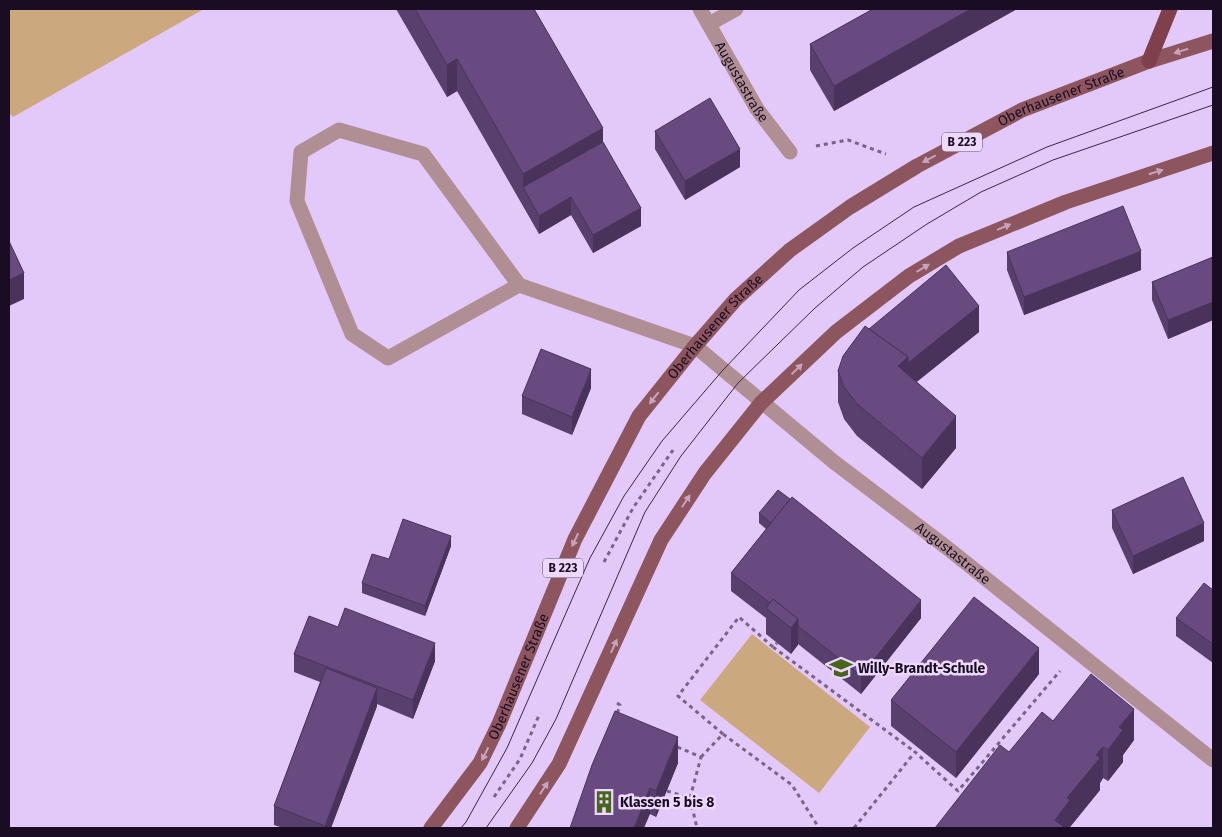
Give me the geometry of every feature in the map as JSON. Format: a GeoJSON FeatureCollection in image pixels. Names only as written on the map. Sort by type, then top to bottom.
{"type":"FeatureCollection","features":[{"type":"Feature","properties":{"kind":"highway"},"geometry":{"type":"LineString","coordinates":[[1149,61],[1170,9]]}},
{"type":"Feature","properties":{"kind":"main road","name":"Oberhausener Straße"},"geometry":{"type":"LineString","coordinates":[[431,828],[480,763],[499,724],[575,538],[639,416],[694,346],[736,299],[790,250],[850,207],[917,166],[1022,110],[1149,61],[1213,41]]}},
{"type":"Feature","properties":{"kind":"main road"},"geometry":{"type":"LineString","coordinates":[[517,828],[559,764],[662,540],[704,473],[761,403],[836,332],[909,276],[959,246],[1066,202],[1213,153]]}},
{"type":"Feature","properties":{"kind":"street","name":"Augustastraße"},"geometry":{"type":"LineString","coordinates":[[700,9],[757,109],[790,152]]}},
{"type":"Feature","properties":{"kind":"street"},"geometry":{"type":"LineString","coordinates":[[709,24],[736,9]]}},
{"type":"Feature","properties":{"kind":"street"},"geometry":{"type":"LineString","coordinates":[[519,284],[388,358],[352,334],[297,201],[301,152],[339,130],[423,154],[519,284],[694,346]]}},
{"type":"Feature","properties":{"kind":"street","name":"Augustastraße"},"geometry":{"type":"LineString","coordinates":[[694,346],[761,403],[1213,760]]}},
{"type":"Feature","properties":{"kind":"path"},"geometry":{"type":"LineString","coordinates":[[790,152],[848,140],[917,166]]}},
{"type":"Feature","properties":{"kind":"path"},"geometry":{"type":"LineString","coordinates":[[604,562],[634,508],[672,450]]}},
{"type":"Feature","properties":{"kind":"path"},"geometry":{"type":"LineString","coordinates":[[819,828],[792,785],[723,734],[678,696],[739,618],[773,647],[915,752],[958,790],[1078,652]]}},
{"type":"Feature","properties":{"kind":"path"},"geometry":{"type":"LineString","coordinates":[[773,647],[777,643]]}},
{"type":"Feature","properties":{"kind":"path"},"geometry":{"type":"LineString","coordinates":[[594,691],[620,705],[615,720]]}},
{"type":"Feature","properties":{"kind":"path"},"geometry":{"type":"LineString","coordinates":[[494,797],[520,759],[540,713]]}},
{"type":"Feature","properties":{"kind":"path"},"geometry":{"type":"LineString","coordinates":[[697,828],[690,798],[701,757],[723,734]]}},
{"type":"Feature","properties":{"kind":"path"},"geometry":{"type":"LineString","coordinates":[[666,742],[701,757]]}},
{"type":"Feature","properties":{"kind":"path"},"geometry":{"type":"LineString","coordinates":[[854,828],[915,752]]}},
{"type":"Feature","properties":{"kind":"path"},"geometry":{"type":"LineString","coordinates":[[667,791],[690,798]]}},
{"type":"Feature","properties":{"kind":"shaded area"},"geometry":{"type":"Polygon","coordinates":[[[9,9],[204,9],[13,117],[9,113],[9,9]]]}},
{"type":"Feature","properties":{"kind":"shaded area"},"geometry":{"type":"Polygon","coordinates":[[[752,634],[870,727],[819,793],[700,700],[752,634]]]}},
{"type":"Feature","properties":{"kind":"building"},"geometry":{"type":"Polygon","coordinates":[[[415,9],[534,9],[603,128],[523,174],[457,59],[447,65],[415,9]]]}},
{"type":"Feature","properties":{"kind":"building"},"geometry":{"type":"Polygon","coordinates":[[[873,9],[971,9],[834,86],[810,44],[873,9]]]}},
{"type":"Feature","properties":{"kind":"building"},"geometry":{"type":"Polygon","coordinates":[[[710,98],[740,149],[685,181],[655,131],[710,98]]]}},
{"type":"Feature","properties":{"kind":"building"},"geometry":{"type":"Polygon","coordinates":[[[603,142],[641,208],[593,235],[571,197],[539,216],[523,187],[603,142]]]}},
{"type":"Feature","properties":{"kind":"building"},"geometry":{"type":"Polygon","coordinates":[[[1123,206],[1141,251],[1024,297],[1007,252],[1123,206]]]}},
{"type":"Feature","properties":{"kind":"building"},"geometry":{"type":"Polygon","coordinates":[[[9,241],[24,273],[9,280],[9,241]]]}},
{"type":"Feature","properties":{"kind":"building"},"geometry":{"type":"Polygon","coordinates":[[[1213,257],[1213,302],[1168,320],[1152,282],[1213,257]]]}},
{"type":"Feature","properties":{"kind":"building"},"geometry":{"type":"Polygon","coordinates":[[[946,265],[979,306],[908,363],[908,357],[869,329],[946,265]]]}},
{"type":"Feature","properties":{"kind":"building"},"geometry":{"type":"Polygon","coordinates":[[[865,326],[908,357],[898,366],[956,416],[922,458],[857,404],[844,387],[838,371],[843,356],[865,326]]]}},
{"type":"Feature","properties":{"kind":"building"},"geometry":{"type":"Polygon","coordinates":[[[541,349],[591,369],[572,417],[522,396],[541,349]]]}},
{"type":"Feature","properties":{"kind":"building"},"geometry":{"type":"Polygon","coordinates":[[[1183,477],[1204,523],[1133,556],[1112,510],[1183,477]]]}},
{"type":"Feature","properties":{"kind":"building"},"geometry":{"type":"Polygon","coordinates":[[[778,490],[790,499],[771,523],[759,513],[778,490]]]}},
{"type":"Feature","properties":{"kind":"building"},"geometry":{"type":"Polygon","coordinates":[[[792,497],[921,600],[861,676],[798,626],[798,619],[773,599],[770,603],[731,573],[792,497]]]}},
{"type":"Feature","properties":{"kind":"building"},"geometry":{"type":"Polygon","coordinates":[[[403,519],[451,536],[425,606],[362,583],[372,554],[389,559],[403,519]]]}},
{"type":"Feature","properties":{"kind":"building"},"geometry":{"type":"Polygon","coordinates":[[[1204,583],[1213,590],[1213,644],[1176,618],[1204,583]]]}},
{"type":"Feature","properties":{"kind":"building"},"geometry":{"type":"Polygon","coordinates":[[[974,597],[1039,648],[956,752],[891,700],[974,597]]]}},
{"type":"Feature","properties":{"kind":"building"},"geometry":{"type":"Polygon","coordinates":[[[773,599],[798,619],[791,628],[766,608],[773,599]]]}},
{"type":"Feature","properties":{"kind":"building"},"geometry":{"type":"Polygon","coordinates":[[[345,608],[435,643],[413,700],[294,654],[309,616],[338,627],[345,608]]]}},
{"type":"Feature","properties":{"kind":"building"},"geometry":{"type":"Polygon","coordinates":[[[326,668],[377,688],[325,826],[274,806],[326,668]]]}},
{"type":"Feature","properties":{"kind":"building"},"geometry":{"type":"Polygon","coordinates":[[[1091,674],[1134,709],[1119,727],[1123,730],[1108,750],[1103,747],[1096,755],[1100,758],[1067,798],[1070,800],[1055,820],[1063,828],[935,828],[1000,745],[1009,752],[1042,712],[1053,721],[1091,674]]]}},
{"type":"Feature","properties":{"kind":"building"},"geometry":{"type":"Polygon","coordinates":[[[615,711],[678,737],[656,791],[650,788],[634,828],[570,828],[592,765],[615,711]]]}},
{"type":"Feature","properties":{"kind":"tram line"},"geometry":{"type":"LineString","coordinates":[[461,828],[507,748],[590,558],[624,496],[662,441],[723,370],[799,290],[853,248],[914,207],[1047,147],[1213,87]]}},
{"type":"Feature","properties":{"kind":"tram line"},"geometry":{"type":"LineString","coordinates":[[486,828],[532,763],[556,719],[645,512],[681,456],[738,383],[815,308],[863,267],[927,224],[981,192],[1053,160],[1213,105]]}},
{"type":"Feature","properties":{"kind":"place","name":"Willy-Brandt-Schule"},"geometry":{"type":"Point","coordinates":[841,668]}},
{"type":"Feature","properties":{"kind":"place","name":"Klassen 5 bis 8"},"geometry":{"type":"Point","coordinates":[604,802]}}]}
